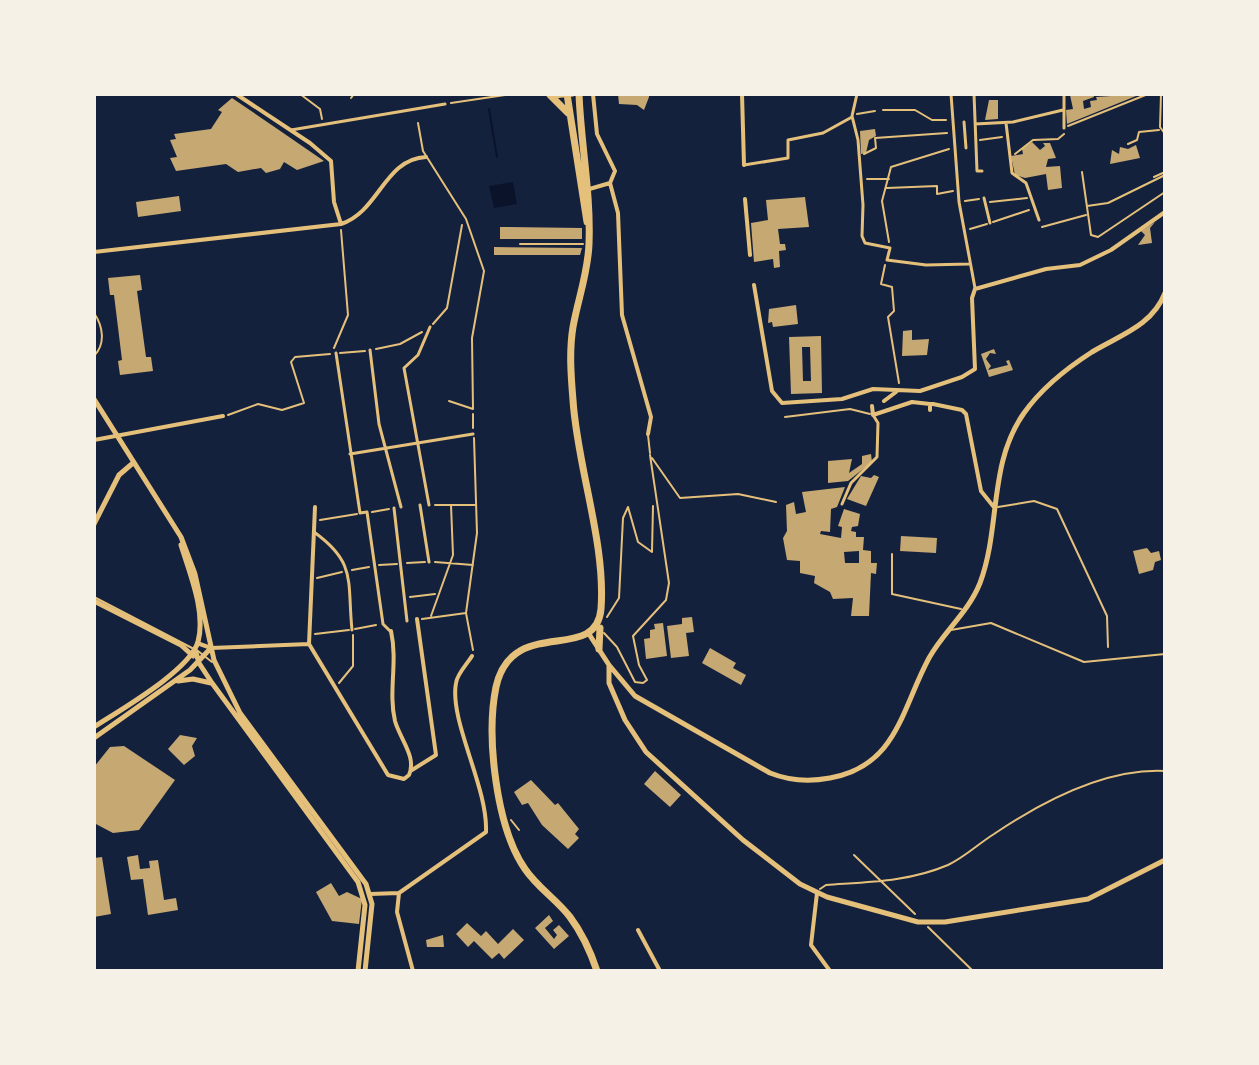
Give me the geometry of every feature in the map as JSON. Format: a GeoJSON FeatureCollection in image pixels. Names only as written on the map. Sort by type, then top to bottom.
{"type":"FeatureCollection","features":[{"type":"Feature","properties":{"kind":"highway"},"geometry":{"type":"LineString","coordinates":[[549,94],[570,116]]}},
{"type":"Feature","properties":{"kind":"highway"},"geometry":{"type":"LineString","coordinates":[[579,94],[590,190],[589,243],[573,327],[571,367],[574,417],[599,581],[599,649]]}},
{"type":"Feature","properties":{"kind":"highway"},"geometry":{"type":"LineString","coordinates":[[569,95],[580,191],[589,232]]}},
{"type":"Feature","properties":{"kind":"highway"},"geometry":{"type":"LineString","coordinates":[[597,627],[536,644],[511,657],[496,688],[493,746],[505,821],[515,852],[526,870],[570,917],[594,959],[605,971]]}},
{"type":"Feature","properties":{"kind":"highway"},"geometry":{"type":"LineString","coordinates":[[594,959],[597,971]]}},
{"type":"Feature","properties":{"kind":"street"},"geometry":{"type":"LineString","coordinates":[[236,94],[331,161],[334,202],[341,224]]}},
{"type":"Feature","properties":{"kind":"street"},"geometry":{"type":"LineString","coordinates":[[549,94],[569,95]]}},
{"type":"Feature","properties":{"kind":"street"},"geometry":{"type":"LineString","coordinates":[[593,94],[597,134],[615,171],[610,183],[618,213],[622,315],[651,417],[648,434]]}},
{"type":"Feature","properties":{"kind":"street"},"geometry":{"type":"LineString","coordinates":[[742,94],[744,165],[788,158],[788,140],[823,133],[843,125],[852,116]]}},
{"type":"Feature","properties":{"kind":"street"},"geometry":{"type":"LineString","coordinates":[[857,94],[852,116],[859,155],[862,236],[865,243],[890,248],[887,260],[926,265],[969,264]]}},
{"type":"Feature","properties":{"kind":"street"},"geometry":{"type":"LineString","coordinates":[[754,285],[770,384],[777,400],[788,404],[842,399],[873,389],[898,392],[925,389],[962,377],[975,369],[972,298],[975,289],[959,202],[951,94]]}},
{"type":"Feature","properties":{"kind":"street"},"geometry":{"type":"LineString","coordinates":[[974,94],[977,171],[982,171]]}},
{"type":"Feature","properties":{"kind":"street"},"geometry":{"type":"LineString","coordinates":[[1064,94],[1064,128]]}},
{"type":"Feature","properties":{"kind":"street"},"geometry":{"type":"LineString","coordinates":[[291,130],[445,104]]}},
{"type":"Feature","properties":{"kind":"street"},"geometry":{"type":"LineString","coordinates":[[975,124],[1006,123],[1063,110]]}},
{"type":"Feature","properties":{"kind":"street"},"geometry":{"type":"LineString","coordinates":[[964,122],[966,148]]}},
{"type":"Feature","properties":{"kind":"street"},"geometry":{"type":"LineString","coordinates":[[1006,123],[1005,136],[1013,176],[1026,183],[1039,220]]}},
{"type":"Feature","properties":{"kind":"street"},"geometry":{"type":"LineString","coordinates":[[94,252],[341,224],[364,211],[397,167],[415,157],[426,157]]}},
{"type":"Feature","properties":{"kind":"street"},"geometry":{"type":"LineString","coordinates":[[580,191],[610,183]]}},
{"type":"Feature","properties":{"kind":"street"},"geometry":{"type":"LineString","coordinates":[[745,199],[750,255]]}},
{"type":"Feature","properties":{"kind":"street"},"geometry":{"type":"LineString","coordinates":[[984,200],[990,223]]}},
{"type":"Feature","properties":{"kind":"street"},"geometry":{"type":"LineString","coordinates":[[975,289],[1001,280],[1080,265],[1111,250],[1165,212]]}},
{"type":"Feature","properties":{"kind":"street"},"geometry":{"type":"LineString","coordinates":[[599,649],[635,696],[750,764],[780,777],[815,780],[858,770],[881,753],[928,660],[966,610],[980,581],[1007,445],[1028,408],[1070,368],[1147,321],[1165,293]]}},
{"type":"Feature","properties":{"kind":"street"},"geometry":{"type":"LineString","coordinates":[[429,505],[404,368],[418,355],[430,327]]}},
{"type":"Feature","properties":{"kind":"street"},"geometry":{"type":"LineString","coordinates":[[370,350],[385,449],[392,463],[401,507]]}},
{"type":"Feature","properties":{"kind":"street"},"geometry":{"type":"LineString","coordinates":[[334,353],[360,513],[367,512],[383,624],[391,631],[397,658],[392,682],[394,718],[412,770]]}},
{"type":"Feature","properties":{"kind":"street"},"geometry":{"type":"LineString","coordinates":[[884,401],[898,392]]}},
{"type":"Feature","properties":{"kind":"street"},"geometry":{"type":"LineString","coordinates":[[94,399],[174,524],[195,574],[216,665],[247,723],[345,851],[367,894],[365,971]]}},
{"type":"Feature","properties":{"kind":"street"},"geometry":{"type":"LineString","coordinates":[[873,415],[912,402],[962,410],[966,414],[981,491],[993,506]]}},
{"type":"Feature","properties":{"kind":"street"},"geometry":{"type":"LineString","coordinates":[[930,404],[930,410]]}},
{"type":"Feature","properties":{"kind":"street"},"geometry":{"type":"LineString","coordinates":[[842,504],[851,483],[877,457],[878,423],[872,406]]}},
{"type":"Feature","properties":{"kind":"street"},"geometry":{"type":"LineString","coordinates":[[94,440],[223,416]]}},
{"type":"Feature","properties":{"kind":"street"},"geometry":{"type":"LineString","coordinates":[[350,454],[473,434]]}},
{"type":"Feature","properties":{"kind":"street"},"geometry":{"type":"LineString","coordinates":[[94,524],[119,475],[133,463]]}},
{"type":"Feature","properties":{"kind":"street"},"geometry":{"type":"LineString","coordinates":[[420,505],[429,562]]}},
{"type":"Feature","properties":{"kind":"street"},"geometry":{"type":"LineString","coordinates":[[315,507],[309,644],[388,775],[404,779],[436,755],[417,619]]}},
{"type":"Feature","properties":{"kind":"street"},"geometry":{"type":"LineString","coordinates":[[394,508],[407,621]]}},
{"type":"Feature","properties":{"kind":"street"},"geometry":{"type":"LineString","coordinates":[[174,524],[196,597],[194,649],[199,663],[367,894],[358,971]]}},
{"type":"Feature","properties":{"kind":"street"},"geometry":{"type":"LineString","coordinates":[[314,532],[338,549],[347,565],[345,571],[352,630]]}},
{"type":"Feature","properties":{"kind":"street"},"geometry":{"type":"LineString","coordinates":[[94,599],[194,649],[309,644]]}},
{"type":"Feature","properties":{"kind":"street"},"geometry":{"type":"LineString","coordinates":[[94,738],[199,663],[211,648]]}},
{"type":"Feature","properties":{"kind":"street"},"geometry":{"type":"LineString","coordinates":[[94,727],[173,672],[194,649]]}},
{"type":"Feature","properties":{"kind":"street"},"geometry":{"type":"LineString","coordinates":[[367,894],[399,893],[486,832],[485,808],[456,699],[456,681],[472,656]]}},
{"type":"Feature","properties":{"kind":"street"},"geometry":{"type":"LineString","coordinates":[[609,665],[609,683],[625,720],[646,752],[728,828],[817,893],[918,922],[945,922],[1088,899],[1165,860]]}},
{"type":"Feature","properties":{"kind":"street"},"geometry":{"type":"LineString","coordinates":[[172,683],[191,679],[212,683]]}},
{"type":"Feature","properties":{"kind":"street"},"geometry":{"type":"LineString","coordinates":[[399,893],[397,915],[413,971]]}},
{"type":"Feature","properties":{"kind":"street"},"geometry":{"type":"LineString","coordinates":[[817,893],[811,945],[830,971]]}},
{"type":"Feature","properties":{"kind":"street"},"geometry":{"type":"LineString","coordinates":[[638,930],[660,971]]}},
{"type":"Feature","properties":{"kind":"lane"},"geometry":{"type":"LineString","coordinates":[[418,123],[426,157],[464,214],[484,271],[472,338],[473,409],[449,401]]}},
{"type":"Feature","properties":{"kind":"lane"},"geometry":{"type":"LineString","coordinates":[[94,313],[99,320],[102,341],[94,356]]}},
{"type":"Feature","properties":{"kind":"lane"},"geometry":{"type":"LineString","coordinates":[[785,417],[850,409],[873,415]]}},
{"type":"Feature","properties":{"kind":"lane"},"geometry":{"type":"LineString","coordinates":[[597,627],[617,647],[635,682],[647,680],[639,665],[633,636],[662,605],[669,583],[648,434]]}},
{"type":"Feature","properties":{"kind":"lane"},"geometry":{"type":"LineString","coordinates":[[650,455],[680,498],[738,494],[776,502]]}},
{"type":"Feature","properties":{"kind":"lane"},"geometry":{"type":"LineString","coordinates":[[993,506],[1011,508],[1034,501],[1057,509],[1107,616],[1108,647]]}},
{"type":"Feature","properties":{"kind":"lane"},"geometry":{"type":"LineString","coordinates":[[892,554],[892,594],[966,610]]}},
{"type":"Feature","properties":{"kind":"lane"},"geometry":{"type":"LineString","coordinates":[[950,630],[991,623],[1084,662],[1165,654]]}},
{"type":"Feature","properties":{"kind":"lane"},"geometry":{"type":"LineString","coordinates":[[194,649],[216,665]]}},
{"type":"Feature","properties":{"kind":"path"},"geometry":{"type":"LineString","coordinates":[[300,94],[320,109],[323,125]]}},
{"type":"Feature","properties":{"kind":"path"},"geometry":{"type":"LineString","coordinates":[[351,98],[354,94]]}},
{"type":"Feature","properties":{"kind":"path"},"geometry":{"type":"LineString","coordinates":[[1008,155],[1021,152],[1021,148],[1033,140],[1058,139],[1064,134],[1064,128],[1148,94]]}},
{"type":"Feature","properties":{"kind":"path"},"geometry":{"type":"LineString","coordinates":[[1161,94],[1162,130],[1165,134]]}},
{"type":"Feature","properties":{"kind":"path"},"geometry":{"type":"LineString","coordinates":[[445,104],[505,95]]}},
{"type":"Feature","properties":{"kind":"path"},"geometry":{"type":"LineString","coordinates":[[883,110],[915,110],[932,120],[953,119]]}},
{"type":"Feature","properties":{"kind":"path"},"geometry":{"type":"LineString","coordinates":[[852,116],[875,111]]}},
{"type":"Feature","properties":{"kind":"path"},"geometry":{"type":"LineString","coordinates":[[1128,144],[1137,140],[1139,132],[1162,130]]}},
{"type":"Feature","properties":{"kind":"path"},"geometry":{"type":"LineString","coordinates":[[859,155],[876,148],[875,138],[953,133]]}},
{"type":"Feature","properties":{"kind":"path"},"geometry":{"type":"LineString","coordinates":[[975,141],[1005,136]]}},
{"type":"Feature","properties":{"kind":"path"},"geometry":{"type":"LineString","coordinates":[[890,248],[882,206],[891,167],[941,149],[954,149]]}},
{"type":"Feature","properties":{"kind":"path"},"geometry":{"type":"LineString","coordinates":[[1082,172],[1091,235],[1098,237],[1165,192]]}},
{"type":"Feature","properties":{"kind":"path"},"geometry":{"type":"LineString","coordinates":[[1086,206],[1108,203],[1165,173]]}},
{"type":"Feature","properties":{"kind":"path"},"geometry":{"type":"LineString","coordinates":[[1154,177],[1165,173]]}},
{"type":"Feature","properties":{"kind":"path"},"geometry":{"type":"LineString","coordinates":[[861,179],[890,179]]}},
{"type":"Feature","properties":{"kind":"path"},"geometry":{"type":"LineString","coordinates":[[887,188],[937,186],[937,194],[958,191]]}},
{"type":"Feature","properties":{"kind":"path"},"geometry":{"type":"LineString","coordinates":[[959,202],[1030,198]]}},
{"type":"Feature","properties":{"kind":"path"},"geometry":{"type":"LineString","coordinates":[[965,230],[1034,209]]}},
{"type":"Feature","properties":{"kind":"path"},"geometry":{"type":"LineString","coordinates":[[223,416],[258,404],[282,410],[304,403],[291,362],[295,357],[309,358],[400,344],[430,327],[447,308],[464,214]]}},
{"type":"Feature","properties":{"kind":"path"},"geometry":{"type":"LineString","coordinates":[[1042,227],[1088,214]]}},
{"type":"Feature","properties":{"kind":"path"},"geometry":{"type":"LineString","coordinates":[[334,353],[348,315],[341,224]]}},
{"type":"Feature","properties":{"kind":"path"},"geometry":{"type":"LineString","coordinates":[[520,244],[589,243]]}},
{"type":"Feature","properties":{"kind":"path"},"geometry":{"type":"LineString","coordinates":[[887,260],[881,284],[892,287],[894,311],[888,317],[898,392]]}},
{"type":"Feature","properties":{"kind":"path"},"geometry":{"type":"LineString","coordinates":[[472,656],[474,643],[466,613],[477,533],[473,409]]}},
{"type":"Feature","properties":{"kind":"path"},"geometry":{"type":"LineString","coordinates":[[597,627],[611,615],[619,598],[623,518],[628,507],[638,542],[652,552],[653,500]]}},
{"type":"Feature","properties":{"kind":"path"},"geometry":{"type":"LineString","coordinates":[[430,618],[453,555],[451,505]]}},
{"type":"Feature","properties":{"kind":"path"},"geometry":{"type":"LineString","coordinates":[[315,520],[360,513]]}},
{"type":"Feature","properties":{"kind":"path"},"geometry":{"type":"LineString","coordinates":[[312,580],[375,566],[429,562],[474,565]]}},
{"type":"Feature","properties":{"kind":"path"},"geometry":{"type":"LineString","coordinates":[[405,598],[438,594]]}},
{"type":"Feature","properties":{"kind":"path"},"geometry":{"type":"LineString","coordinates":[[335,687],[353,666],[356,654],[352,630]]}},
{"type":"Feature","properties":{"kind":"path"},"geometry":{"type":"LineString","coordinates":[[817,893],[826,885],[891,881],[936,870],[1070,791],[1139,770],[1165,771]]}},
{"type":"Feature","properties":{"kind":"path"},"geometry":{"type":"LineString","coordinates":[[854,855],[973,971]]}},
{"type":"Feature","properties":{"kind":"water"},"geometry":{"type":"Polygon","coordinates":[[[513,182],[517,204],[494,208],[489,186],[513,182]]]}},
{"type":"Feature","properties":{"kind":"building"},"geometry":{"type":"Polygon","coordinates":[[[618,94],[649,94],[649,97],[644,110],[637,105],[619,104],[618,94]]]}},
{"type":"Feature","properties":{"kind":"building"},"geometry":{"type":"Polygon","coordinates":[[[1093,94],[1094,97],[1083,101],[1084,109],[1091,107],[1090,101],[1097,100],[1096,97],[1141,94],[1067,124],[1066,110],[1073,109],[1070,95],[1093,94]]]}},
{"type":"Feature","properties":{"kind":"building"},"geometry":{"type":"Polygon","coordinates":[[[232,98],[324,161],[297,170],[284,162],[280,169],[266,173],[261,168],[238,172],[226,164],[176,171],[170,158],[177,157],[170,140],[176,139],[174,134],[211,129],[222,112],[218,110],[232,98]]]}},
{"type":"Feature","properties":{"kind":"building"},"geometry":{"type":"Polygon","coordinates":[[[989,100],[998,100],[998,119],[985,120],[989,100]]]}},
{"type":"Feature","properties":{"kind":"building"},"geometry":{"type":"Polygon","coordinates":[[[875,129],[876,136],[869,140],[866,153],[861,154],[860,131],[875,129]]]}},
{"type":"Feature","properties":{"kind":"building"},"geometry":{"type":"Polygon","coordinates":[[[1032,142],[1040,150],[1045,146],[1043,143],[1050,143],[1056,158],[1048,159],[1046,167],[1060,166],[1062,188],[1048,190],[1046,174],[1025,178],[1015,175],[1011,156],[1023,154],[1022,149],[1032,142]]]}},
{"type":"Feature","properties":{"kind":"building"},"geometry":{"type":"Polygon","coordinates":[[[1136,145],[1140,158],[1110,164],[1112,150],[1119,154],[1120,147],[1128,149],[1136,145]]]}},
{"type":"Feature","properties":{"kind":"building"},"geometry":{"type":"Polygon","coordinates":[[[179,196],[181,211],[138,217],[136,202],[179,196]]]}},
{"type":"Feature","properties":{"kind":"building"},"geometry":{"type":"Polygon","coordinates":[[[805,197],[809,227],[778,229],[780,244],[785,244],[786,250],[779,251],[780,267],[774,268],[773,259],[754,262],[751,223],[768,220],[766,200],[805,197]]]}},
{"type":"Feature","properties":{"kind":"building"},"geometry":{"type":"Polygon","coordinates":[[[1155,222],[1150,228],[1152,243],[1138,245],[1145,235],[1141,231],[1155,222]]]}},
{"type":"Feature","properties":{"kind":"building"},"geometry":{"type":"Polygon","coordinates":[[[500,227],[582,228],[582,239],[500,239],[500,227]]]}},
{"type":"Feature","properties":{"kind":"building"},"geometry":{"type":"Polygon","coordinates":[[[494,247],[582,248],[580,255],[494,255],[494,247]]]}},
{"type":"Feature","properties":{"kind":"building"},"geometry":{"type":"Polygon","coordinates":[[[140,275],[142,290],[137,291],[146,357],[151,357],[153,371],[120,375],[118,361],[122,360],[114,295],[110,295],[108,278],[140,275]]]}},
{"type":"Feature","properties":{"kind":"building"},"geometry":{"type":"Polygon","coordinates":[[[796,305],[798,324],[773,327],[772,322],[768,323],[769,309],[796,305]]]}},
{"type":"Feature","properties":{"kind":"building"},"geometry":{"type":"Polygon","coordinates":[[[912,330],[912,340],[929,339],[927,355],[902,356],[903,331],[912,330]]]}},
{"type":"Feature","properties":{"kind":"building"},"geometry":{"type":"Polygon","coordinates":[[[821,336],[822,393],[791,394],[789,337],[821,336]],[[802,347],[803,381],[811,381],[810,347],[802,347]]]}},
{"type":"Feature","properties":{"kind":"building"},"geometry":{"type":"Polygon","coordinates":[[[994,349],[996,354],[990,353],[986,359],[991,366],[988,370],[1008,365],[1006,361],[1009,360],[1013,370],[989,377],[981,354],[994,349]]]}},
{"type":"Feature","properties":{"kind":"building"},"geometry":{"type":"Polygon","coordinates":[[[871,454],[872,462],[848,481],[828,483],[828,461],[852,459],[849,473],[862,464],[862,456],[871,454]]]}},
{"type":"Feature","properties":{"kind":"building"},"geometry":{"type":"Polygon","coordinates":[[[874,475],[879,477],[866,506],[847,499],[861,476],[871,478],[874,475]]]}},
{"type":"Feature","properties":{"kind":"building"},"geometry":{"type":"Polygon","coordinates":[[[845,487],[837,507],[831,509],[830,532],[821,531],[820,534],[841,538],[842,527],[838,526],[844,509],[860,514],[858,526],[852,527],[851,531],[856,532],[856,537],[864,537],[863,550],[871,551],[871,563],[877,563],[876,574],[871,573],[869,616],[851,616],[853,598],[833,599],[830,592],[814,583],[815,576],[800,573],[800,561],[787,560],[783,538],[787,531],[786,505],[794,502],[796,514],[806,512],[802,492],[845,487]],[[859,551],[844,552],[845,563],[859,563],[859,551]]]}},
{"type":"Feature","properties":{"kind":"building"},"geometry":{"type":"Polygon","coordinates":[[[901,536],[937,538],[936,553],[900,551],[901,536]]]}},
{"type":"Feature","properties":{"kind":"building"},"geometry":{"type":"Polygon","coordinates":[[[1147,548],[1151,553],[1159,551],[1161,560],[1155,562],[1153,570],[1139,574],[1133,551],[1147,548]]]}},
{"type":"Feature","properties":{"kind":"building"},"geometry":{"type":"Polygon","coordinates":[[[692,617],[694,632],[686,633],[689,656],[671,658],[667,626],[682,624],[682,618],[692,617]]]}},
{"type":"Feature","properties":{"kind":"building"},"geometry":{"type":"Polygon","coordinates":[[[663,623],[667,656],[646,659],[644,639],[650,638],[654,624],[663,623]]]}},
{"type":"Feature","properties":{"kind":"building"},"geometry":{"type":"Polygon","coordinates":[[[710,648],[736,663],[733,668],[746,675],[741,685],[702,663],[710,648]]]}},
{"type":"Feature","properties":{"kind":"building"},"geometry":{"type":"Polygon","coordinates":[[[180,735],[197,738],[192,746],[195,756],[184,765],[168,749],[180,735]]]}},
{"type":"Feature","properties":{"kind":"building"},"geometry":{"type":"Polygon","coordinates":[[[124,746],[175,780],[139,830],[113,833],[94,823],[94,767],[110,747],[124,746]]]}},
{"type":"Feature","properties":{"kind":"building"},"geometry":{"type":"Polygon","coordinates":[[[655,771],[681,795],[670,807],[644,784],[655,771]]]}},
{"type":"Feature","properties":{"kind":"building"},"geometry":{"type":"Polygon","coordinates":[[[531,780],[555,805],[558,803],[579,829],[575,834],[579,838],[568,849],[542,825],[528,803],[522,805],[514,792],[531,780]]]}},
{"type":"Feature","properties":{"kind":"building"},"geometry":{"type":"Polygon","coordinates":[[[138,855],[140,869],[150,868],[149,861],[158,860],[164,900],[176,898],[178,910],[148,915],[143,879],[131,880],[127,857],[138,855]]]}},
{"type":"Feature","properties":{"kind":"building"},"geometry":{"type":"Polygon","coordinates":[[[102,857],[111,914],[94,917],[94,858],[102,857]]]}},
{"type":"Feature","properties":{"kind":"building"},"geometry":{"type":"Polygon","coordinates":[[[331,883],[339,896],[347,892],[362,899],[359,924],[332,921],[316,892],[331,883]]]}},
{"type":"Feature","properties":{"kind":"building"},"geometry":{"type":"Polygon","coordinates":[[[549,915],[553,921],[545,928],[554,939],[557,935],[553,930],[559,925],[569,936],[554,949],[535,928],[549,915]]]}},
{"type":"Feature","properties":{"kind":"building"},"geometry":{"type":"Polygon","coordinates":[[[467,923],[481,936],[486,931],[498,944],[513,929],[524,940],[504,959],[499,953],[492,959],[474,941],[468,947],[456,934],[467,923]]]}},
{"type":"Feature","properties":{"kind":"building"},"geometry":{"type":"Polygon","coordinates":[[[443,935],[444,947],[427,947],[426,940],[443,935]]]}},
{"type":"Feature","properties":{"kind":"waterway"},"geometry":{"type":"LineString","coordinates":[[489,109],[497,157]]}}]}
